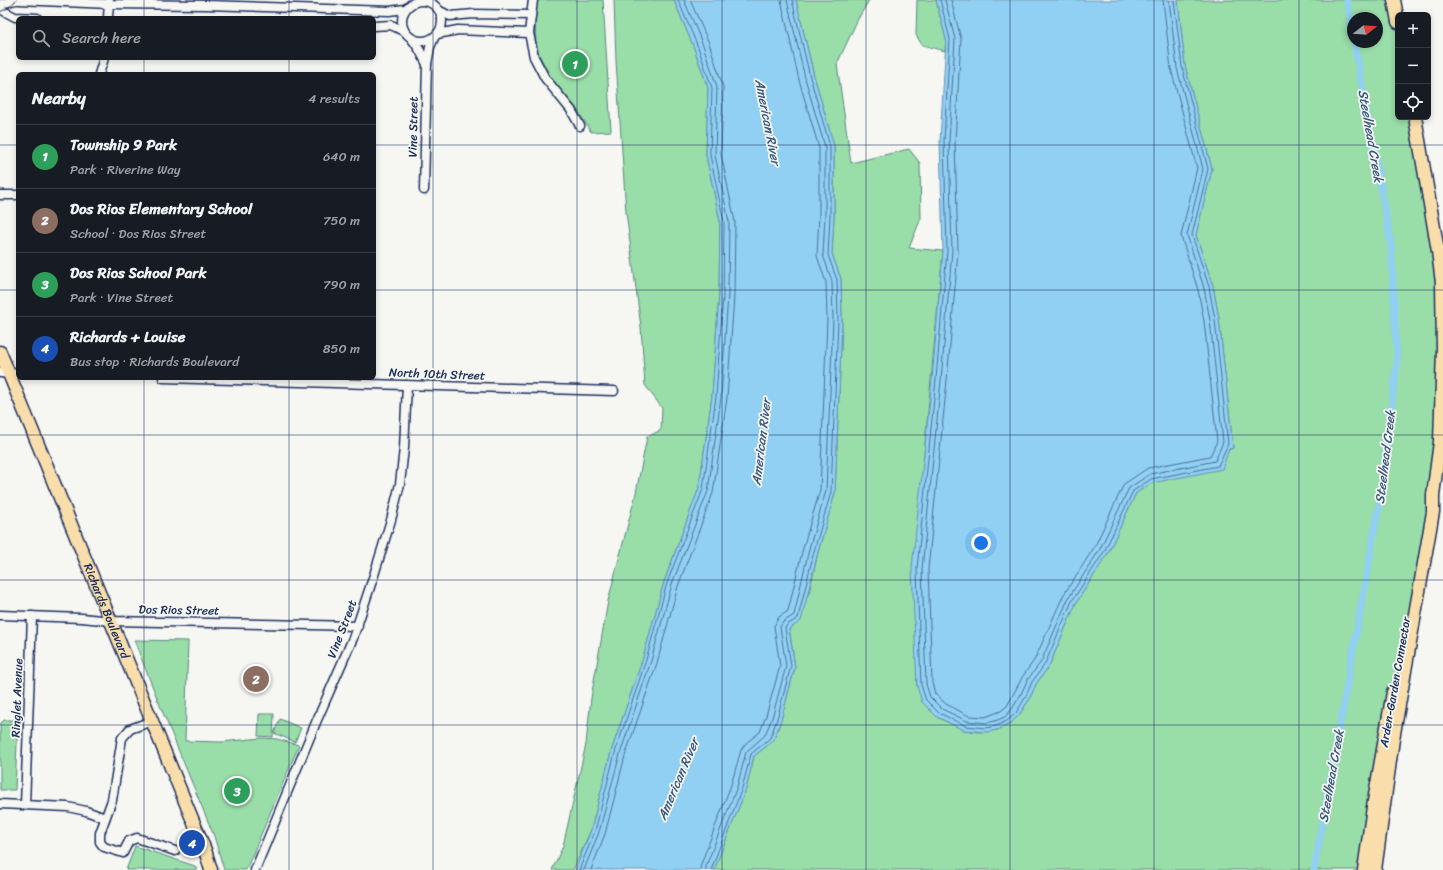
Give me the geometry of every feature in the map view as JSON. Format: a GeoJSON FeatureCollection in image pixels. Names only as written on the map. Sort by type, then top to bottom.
{"type":"FeatureCollection","features":[{"type":"Feature","properties":{"kind":"main road"},"geometry":{"type":"LineString","coordinates":[[1394,0],[1396,12]]}},
{"type":"Feature","properties":{"kind":"main road"},"geometry":{"type":"LineString","coordinates":[[1416,120],[1442,283],[1443,350],[1440,442],[1443,457]]}},
{"type":"Feature","properties":{"kind":"main road","name":"Richards Boulevard"},"geometry":{"type":"LineString","coordinates":[[0,352],[205,850],[211,870]]}},
{"type":"Feature","properties":{"kind":"main road","name":"Arden-Garden Connector"},"geometry":{"type":"LineString","coordinates":[[1375,870],[1393,739],[1433,512],[1440,492],[1440,442]]}},
{"type":"Feature","properties":{"kind":"main road","name":"Arden-Garden Connector"},"geometry":{"type":"LineString","coordinates":[[1364,870],[1383,750],[1427,509],[1440,492]]}},
{"type":"Feature","properties":{"kind":"street"},"geometry":{"type":"LineString","coordinates":[[0,4],[18,0],[207,2],[325,9],[389,11],[405,9]]}},
{"type":"Feature","properties":{"kind":"street"},"geometry":{"type":"LineString","coordinates":[[325,9],[326,0]]}},
{"type":"Feature","properties":{"kind":"street"},"geometry":{"type":"LineString","coordinates":[[404,31],[401,24],[402,16],[405,9],[413,1],[423,0],[432,2],[440,11],[450,16],[474,14],[530,15]]}},
{"type":"Feature","properties":{"kind":"street"},"geometry":{"type":"LineString","coordinates":[[533,0],[529,32],[534,57],[541,72],[571,110],[580,126]]}},
{"type":"Feature","properties":{"kind":"street"},"geometry":{"type":"LineString","coordinates":[[108,16],[109,2]]}},
{"type":"Feature","properties":{"kind":"street"},"geometry":{"type":"LineString","coordinates":[[0,10],[16,17]]}},
{"type":"Feature","properties":{"kind":"street"},"geometry":{"type":"LineString","coordinates":[[435,36],[442,23],[440,11]]}},
{"type":"Feature","properties":{"kind":"street"},"geometry":{"type":"LineString","coordinates":[[376,26],[391,25],[404,31],[412,39],[423,41],[458,30],[529,32]]}},
{"type":"Feature","properties":{"kind":"street","name":"Vine Street"},"geometry":{"type":"LineString","coordinates":[[424,190],[426,64],[430,47],[435,36]]}},
{"type":"Feature","properties":{"kind":"street","name":"Vine Street"},"geometry":{"type":"LineString","coordinates":[[412,39],[419,49],[426,64]]}},
{"type":"Feature","properties":{"kind":"street"},"geometry":{"type":"LineString","coordinates":[[100,72],[103,60]]}},
{"type":"Feature","properties":{"kind":"street"},"geometry":{"type":"LineString","coordinates":[[0,195],[16,195]]}},
{"type":"Feature","properties":{"kind":"street","name":"North 10th Street"},"geometry":{"type":"LineString","coordinates":[[233,380],[614,391]]}},
{"type":"Feature","properties":{"kind":"street","name":"Vine Street"},"geometry":{"type":"LineString","coordinates":[[255,870],[317,720],[358,626],[384,545],[397,497],[403,461],[407,385]]}},
{"type":"Feature","properties":{"kind":"street","name":"Dos Rios Street"},"geometry":{"type":"LineString","coordinates":[[0,615],[111,621],[358,626]]}},
{"type":"Feature","properties":{"kind":"street","name":"Ringlet Avenue"},"geometry":{"type":"LineString","coordinates":[[25,804],[32,616]]}},
{"type":"Feature","properties":{"kind":"street"},"geometry":{"type":"LineString","coordinates":[[152,721],[130,729],[122,738],[112,800],[100,833],[100,842],[104,847],[123,853],[129,841],[137,838],[175,851]]}},
{"type":"Feature","properties":{"kind":"street"},"geometry":{"type":"LineString","coordinates":[[0,804],[68,807],[86,811],[105,818]]}},
{"type":"Feature","properties":{"kind":"green space"},"geometry":{"type":"Polygon","coordinates":[[[538,0],[603,0],[611,131],[591,132],[577,109],[551,78],[539,55],[536,45],[535,7],[538,0]]]}},
{"type":"Feature","properties":{"kind":"green space"},"geometry":{"type":"Polygon","coordinates":[[[614,0],[674,0],[694,48],[708,88],[706,155],[720,221],[719,295],[712,396],[699,488],[664,582],[643,658],[611,752],[591,830],[573,870],[552,870],[563,846],[586,744],[591,698],[608,601],[636,493],[647,437],[661,430],[662,408],[645,385],[641,327],[626,212],[616,61],[614,0]]]}},
{"type":"Feature","properties":{"kind":"green space"},"geometry":{"type":"Polygon","coordinates":[[[796,0],[869,0],[857,21],[837,64],[851,163],[909,149],[920,163],[921,218],[909,248],[943,251],[921,487],[917,686],[937,717],[964,730],[979,732],[997,730],[1010,724],[1019,715],[1029,700],[1036,684],[1049,666],[1076,603],[1108,553],[1136,493],[1152,483],[1233,448],[1219,319],[1213,286],[1196,235],[1212,169],[1185,66],[1178,0],[1394,0],[1396,12],[1395,120],[1415,120],[1443,326],[1437,476],[1360,870],[714,870],[746,789],[754,756],[773,741],[781,720],[795,667],[789,628],[809,593],[818,552],[835,493],[842,320],[841,279],[832,254],[834,216],[834,146],[814,76],[796,0]]]}},
{"type":"Feature","properties":{"kind":"green space"},"geometry":{"type":"Polygon","coordinates":[[[917,0],[936,0],[946,39],[945,51],[922,45],[916,35],[917,0]]]}},
{"type":"Feature","properties":{"kind":"green space"},"geometry":{"type":"Polygon","coordinates":[[[134,640],[188,641],[185,741],[221,742],[262,738],[277,739],[299,745],[246,870],[224,870],[214,836],[134,640]]]}},
{"type":"Feature","properties":{"kind":"green space"},"geometry":{"type":"Polygon","coordinates":[[[259,714],[274,714],[273,737],[258,736],[259,714]]]}},
{"type":"Feature","properties":{"kind":"green space"},"geometry":{"type":"Polygon","coordinates":[[[280,719],[301,728],[295,742],[274,733],[280,719]]]}},
{"type":"Feature","properties":{"kind":"green space"},"geometry":{"type":"Polygon","coordinates":[[[4,720],[18,720],[15,790],[0,790],[0,724],[4,720]]]}},
{"type":"Feature","properties":{"kind":"green space"},"geometry":{"type":"Polygon","coordinates":[[[135,846],[195,866],[197,870],[126,870],[135,846]]]}},
{"type":"Feature","properties":{"kind":"water","name":"American River"},"geometry":{"type":"Polygon","coordinates":[[[674,0],[796,0],[814,76],[834,146],[834,216],[832,254],[841,279],[842,320],[835,493],[818,552],[801,621],[789,629],[795,667],[781,720],[773,741],[754,756],[746,789],[714,870],[575,870],[591,830],[611,752],[643,658],[664,582],[699,488],[712,396],[719,295],[720,221],[706,155],[708,88],[694,48],[674,0]]]}},
{"type":"Feature","properties":{"kind":"water"},"geometry":{"type":"Polygon","coordinates":[[[936,0],[1178,0],[1185,66],[1212,169],[1196,235],[1213,286],[1219,319],[1233,448],[1229,449],[1222,469],[1152,483],[1136,493],[1108,553],[1076,603],[1049,666],[1036,684],[1029,700],[1019,715],[1010,724],[997,730],[987,732],[964,730],[937,717],[922,702],[917,686],[912,568],[932,379],[943,251],[940,141],[946,39],[936,0]]]}},
{"type":"Feature","properties":{"kind":"waterway","name":"Steelhead Creek"},"geometry":{"type":"LineString","coordinates":[[1347,0],[1349,12]]}},
{"type":"Feature","properties":{"kind":"waterway","name":"Steelhead Creek"},"geometry":{"type":"LineString","coordinates":[[1314,870],[1379,505],[1397,362],[1391,243],[1355,48]]}},
{"type":"Feature","properties":{"kind":"tram line"},"geometry":{"type":"LineString","coordinates":[[0,12],[10,7],[16,0]]}},
{"type":"Feature","properties":{"kind":"place","name":"Township 9 Park"},"geometry":{"type":"Point","coordinates":[575,64]}},
{"type":"Feature","properties":{"kind":"place","name":"Dos Rios Elementary School"},"geometry":{"type":"Point","coordinates":[256,679]}},
{"type":"Feature","properties":{"kind":"place","name":"Dos Rios School Park"},"geometry":{"type":"Point","coordinates":[237,791]}},
{"type":"Feature","properties":{"kind":"place","name":"Richards + Louise"},"geometry":{"type":"Point","coordinates":[192,843]}}]}
